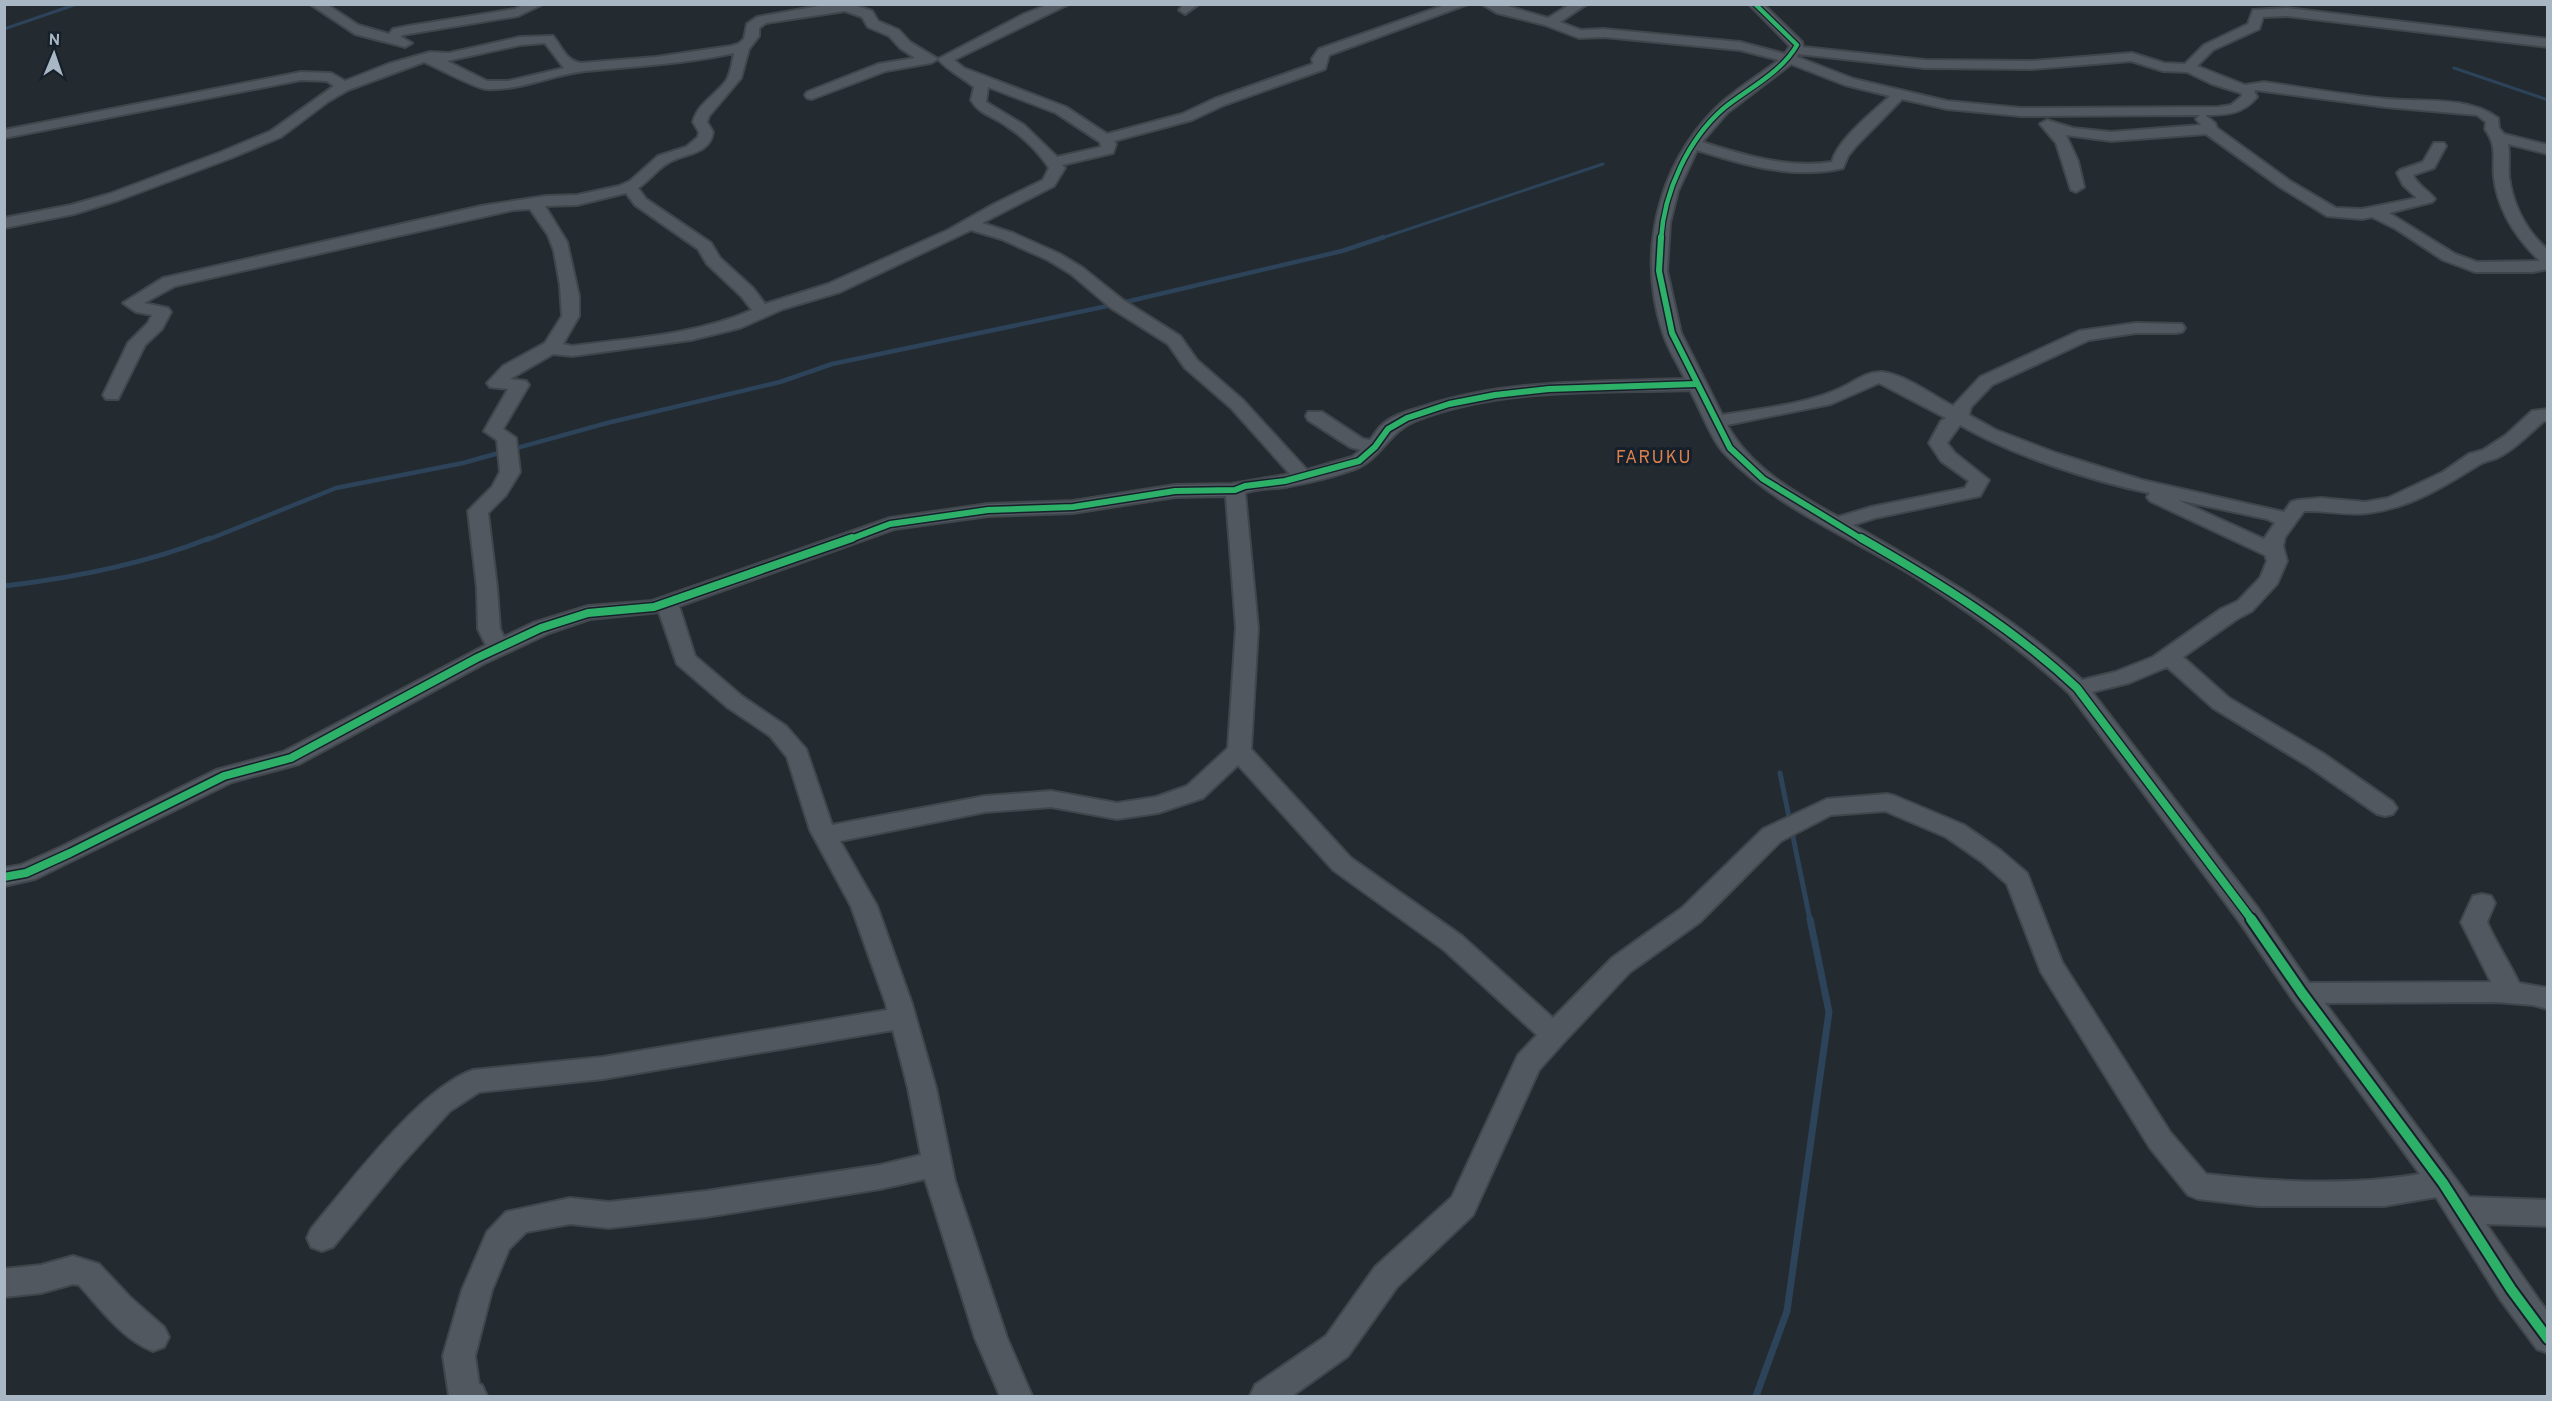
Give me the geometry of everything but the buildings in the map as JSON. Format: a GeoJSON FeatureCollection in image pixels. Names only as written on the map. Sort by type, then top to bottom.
{"type":"FeatureCollection","features":[{"type":"Feature","properties":{"kind":"street"},"geometry":{"type":"LineString","coordinates":[[316,4],[344,23],[367,33],[393,38],[429,51],[426,57]]}},
{"type":"Feature","properties":{"kind":"street"},"geometry":{"type":"LineString","coordinates":[[393,38],[398,33],[408,30],[518,12],[537,4]]}},
{"type":"Feature","properties":{"kind":"street"},"geometry":{"type":"LineString","coordinates":[[1029,4],[1056,7]]}},
{"type":"Feature","properties":{"kind":"street"},"geometry":{"type":"LineString","coordinates":[[1105,139],[1187,117],[1219,102],[1320,66],[1319,59],[1324,52],[1462,4]]}},
{"type":"Feature","properties":{"kind":"street"},"geometry":{"type":"LineString","coordinates":[[1488,4],[1502,10],[1550,22],[1579,34],[1604,33],[1740,46],[1792,55],[1925,64],[2032,65],[2132,57],[2163,68],[2189,68],[2217,81],[2246,90],[2254,86],[2264,86],[2386,104],[2481,111],[2493,121],[2492,129],[2499,137],[2504,157],[2502,179],[2506,205],[2522,232],[2547,259]]}},
{"type":"Feature","properties":{"kind":"street"},"geometry":{"type":"LineString","coordinates":[[1550,22],[1581,4]]}},
{"type":"Feature","properties":{"kind":"street"},"geometry":{"type":"LineString","coordinates":[[1755,4],[1797,45],[1792,55],[1722,110],[1693,144],[1670,191],[1662,223],[1659,271],[1672,333],[1730,448],[1763,479],[1928,576],[2045,658],[2077,688],[2248,914],[2302,993],[2443,1183],[2511,1289],[2547,1339]]}},
{"type":"Feature","properties":{"kind":"street"},"geometry":{"type":"LineString","coordinates":[[112,395],[137,343],[156,325],[162,312],[142,309],[131,303],[169,282],[482,211],[546,201],[577,200],[635,184],[654,165],[691,150],[705,139],[706,132],[700,122],[703,111],[731,83],[740,65],[743,47],[752,36],[752,27],[762,20],[846,7],[867,14],[873,24],[894,33],[905,45],[925,58]]}},
{"type":"Feature","properties":{"kind":"street"},"geometry":{"type":"LineString","coordinates":[[812,95],[883,67],[925,58],[945,59],[1029,17],[1056,7]]}},
{"type":"Feature","properties":{"kind":"street"},"geometry":{"type":"LineString","coordinates":[[2189,68],[2194,58],[2204,51],[2254,26],[2260,8],[2547,43]]}},
{"type":"Feature","properties":{"kind":"street"},"geometry":{"type":"LineString","coordinates":[[4,223],[74,209],[114,197],[226,155],[276,134],[324,98],[343,87],[364,77],[426,57],[449,57],[520,41],[548,39],[556,46],[559,57],[571,67],[584,68]]}},
{"type":"Feature","properties":{"kind":"street"},"geometry":{"type":"LineString","coordinates":[[426,57],[484,85],[508,85],[584,68],[675,59],[743,47]]}},
{"type":"Feature","properties":{"kind":"street"},"geometry":{"type":"LineString","coordinates":[[1792,55],[1850,82],[1947,105],[2021,112],[2235,109],[2250,98],[2246,90]]}},
{"type":"Feature","properties":{"kind":"street"},"geometry":{"type":"LineString","coordinates":[[945,59],[967,74],[1061,110],[1109,144],[1107,150],[1089,156],[1053,162]]}},
{"type":"Feature","properties":{"kind":"street"},"geometry":{"type":"LineString","coordinates":[[498,648],[489,629],[487,588],[478,511],[508,479],[511,467],[504,445],[507,438],[493,431],[494,424],[509,405],[520,385],[496,383],[501,376],[527,359],[551,348],[572,351],[690,335],[763,314],[777,305],[834,288],[924,248],[1049,183],[1057,168],[1053,162],[1016,125],[981,105],[978,100],[981,86],[967,74]]}},
{"type":"Feature","properties":{"kind":"street"},"geometry":{"type":"LineString","coordinates":[[4,134],[301,76],[331,78],[343,87]]}},
{"type":"Feature","properties":{"kind":"street"},"geometry":{"type":"LineString","coordinates":[[1693,144],[1743,160],[1823,169],[1838,165],[1841,155],[1851,143],[1899,94]]}},
{"type":"Feature","properties":{"kind":"street"},"geometry":{"type":"LineString","coordinates":[[2195,111],[2210,126],[2209,129]]}},
{"type":"Feature","properties":{"kind":"street"},"geometry":{"type":"LineString","coordinates":[[2021,112],[2053,127],[2091,136],[2126,137],[2209,129],[2300,194],[2333,213],[2362,214],[2424,201],[2427,199],[2408,182],[2404,173],[2429,165],[2439,146]]}},
{"type":"Feature","properties":{"kind":"street"},"geometry":{"type":"LineString","coordinates":[[2053,127],[2072,165],[2076,187]]}},
{"type":"Feature","properties":{"kind":"street"},"geometry":{"type":"LineString","coordinates":[[2499,137],[2547,150]]}},
{"type":"Feature","properties":{"kind":"street"},"geometry":{"type":"LineString","coordinates":[[630,186],[640,202],[705,246],[712,261],[747,292],[763,314]]}},
{"type":"Feature","properties":{"kind":"street"},"geometry":{"type":"LineString","coordinates":[[537,204],[542,218],[556,236],[568,282],[571,315],[551,348]]}},
{"type":"Feature","properties":{"kind":"street"},"geometry":{"type":"LineString","coordinates":[[2375,212],[2402,226],[2449,257],[2475,267],[2533,267],[2547,264]]}},
{"type":"Feature","properties":{"kind":"street"},"geometry":{"type":"LineString","coordinates":[[968,224],[1007,236],[1054,256],[1077,271],[1117,304],[1174,340],[1191,364],[1237,404],[1303,477]]}},
{"type":"Feature","properties":{"kind":"street"},"geometry":{"type":"LineString","coordinates":[[1836,524],[1870,513],[1973,492],[1979,480],[1948,457],[1938,443],[1948,425],[1959,417],[1962,406],[1986,381],[2085,335],[2136,328],[2176,328]]}},
{"type":"Feature","properties":{"kind":"street"},"geometry":{"type":"LineString","coordinates":[[1716,421],[1752,416],[1826,400],[1850,391],[1866,381],[1880,377],[1899,384],[1989,434],[2049,457],[2138,485],[2273,514],[2287,521]]}},
{"type":"Feature","properties":{"kind":"street"},"geometry":{"type":"LineString","coordinates":[[4,877],[26,873],[70,853],[224,777],[291,758],[498,648],[541,628],[580,615],[654,607],[751,575],[890,524],[988,510],[1073,507],[1175,491],[1235,490],[1245,486],[1303,477],[1351,464],[1375,447],[1388,429],[1407,418],[1449,404],[1495,395],[1549,389],[1696,384]]}},
{"type":"Feature","properties":{"kind":"street"},"geometry":{"type":"LineString","coordinates":[[2077,688],[2121,678],[2161,663],[2229,614],[2245,606],[2270,580],[2277,561],[2273,546],[2275,536],[2298,506],[2321,504],[2365,508],[2393,503],[2450,476],[2476,458],[2490,454],[2513,439],[2539,415],[2547,415]]}},
{"type":"Feature","properties":{"kind":"street"},"geometry":{"type":"LineString","coordinates":[[1315,416],[1357,443],[1375,447]]}},
{"type":"Feature","properties":{"kind":"street"},"geometry":{"type":"LineString","coordinates":[[2138,485],[2172,505],[2275,552]]}},
{"type":"Feature","properties":{"kind":"street"},"geometry":{"type":"LineString","coordinates":[[825,835],[985,804],[1052,799],[1117,811],[1158,806],[1195,792],[1239,751],[1247,628],[1235,490]]}},
{"type":"Feature","properties":{"kind":"street"},"geometry":{"type":"LineString","coordinates":[[667,603],[686,658],[735,702],[778,731],[798,755],[825,835],[864,906],[903,1018],[922,1088],[940,1181],[991,1338],[1016,1396]]}},
{"type":"Feature","properties":{"kind":"street"},"geometry":{"type":"LineString","coordinates":[[2169,657],[2221,703],[2316,760],[2385,808]]}},
{"type":"Feature","properties":{"kind":"street"},"geometry":{"type":"LineString","coordinates":[[1239,751],[1342,864],[1453,943],[1554,1034]]}},
{"type":"Feature","properties":{"kind":"street"},"geometry":{"type":"LineString","coordinates":[[1266,1396],[1337,1346],[1386,1277],[1463,1206],[1528,1063],[1554,1034],[1621,965],[1691,915],[1772,834],[1827,807],[1887,802],[1955,831],[1991,856],[2018,879],[2050,964],[2160,1140],[2198,1186],[2258,1193],[2385,1193],[2443,1183]]}},
{"type":"Feature","properties":{"kind":"street"},"geometry":{"type":"LineString","coordinates":[[2482,903],[2474,922],[2509,992]]}},
{"type":"Feature","properties":{"kind":"street"},"geometry":{"type":"LineString","coordinates":[[2302,993],[2509,992],[2547,999]]}},
{"type":"Feature","properties":{"kind":"street"},"geometry":{"type":"LineString","coordinates":[[322,1238],[390,1157],[440,1103],[473,1081],[603,1068],[903,1018]]}},
{"type":"Feature","properties":{"kind":"street"},"geometry":{"type":"LineString","coordinates":[[471,1396],[464,1395],[459,1356],[477,1290],[498,1241],[517,1221],[570,1211],[609,1215],[706,1204],[880,1177],[937,1164]]}},
{"type":"Feature","properties":{"kind":"street"},"geometry":{"type":"LineString","coordinates":[[2460,1210],[2547,1213]]}},
{"type":"Feature","properties":{"kind":"street"},"geometry":{"type":"LineString","coordinates":[[4,1283],[41,1279],[73,1270],[88,1274],[120,1308],[153,1337]]}},
{"type":"Feature","properties":{"kind":"waterway"},"geometry":{"type":"LineString","coordinates":[[4,29],[77,4]]}},
{"type":"Feature","properties":{"kind":"waterway"},"geometry":{"type":"LineString","coordinates":[[2454,68],[2548,100]]}},
{"type":"Feature","properties":{"kind":"waterway"},"geometry":{"type":"LineString","coordinates":[[1379,239],[1603,164]]}},
{"type":"Feature","properties":{"kind":"waterway"},"geometry":{"type":"LineString","coordinates":[[207,540],[336,488],[463,463],[607,423],[780,382],[832,364],[1117,304],[1342,251],[1384,237]]}},
{"type":"Feature","properties":{"kind":"waterway"},"geometry":{"type":"LineString","coordinates":[[4,586],[56,579],[134,563],[210,538]]}},
{"type":"Feature","properties":{"kind":"waterway"},"geometry":{"type":"LineString","coordinates":[[1780,773],[1810,920]]}},
{"type":"Feature","properties":{"kind":"waterway"},"geometry":{"type":"LineString","coordinates":[[1756,1396],[1787,1311],[1829,1012],[1810,919]]}},
{"type":"Feature","properties":{"kind":"cycle path"},"geometry":{"type":"LineString","coordinates":[[1755,4],[1797,45],[1789,59],[1722,110],[1693,144],[1670,191],[1662,223],[1659,271],[1672,333],[1730,448],[1763,479],[1808,508],[1927,576],[2045,658],[2077,688],[2248,914],[2302,993],[2443,1183],[2511,1289],[2548,1339]]}},
{"type":"Feature","properties":{"kind":"cycle path"},"geometry":{"type":"LineString","coordinates":[[4,877],[26,873],[70,853],[224,776],[291,758],[477,658],[541,628],[588,613],[654,607],[751,575],[890,524],[988,510],[1073,507],[1175,491],[1235,490],[1245,486],[1285,481],[1359,461],[1375,447],[1388,429],[1407,418],[1449,404],[1495,395],[1549,389],[1696,384]]}},
{"type":"Feature","properties":{"kind":"district","name":"FARUKU"},"geometry":{"type":"Point","coordinates":[1654,457]}}]}
